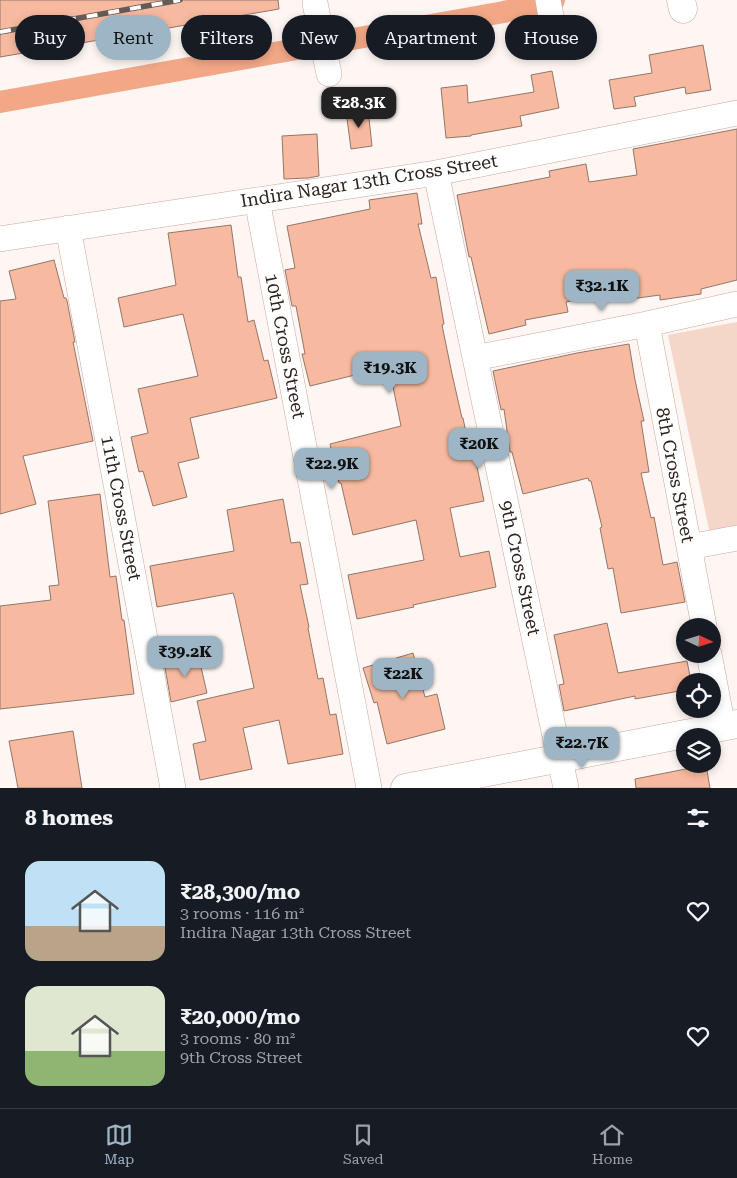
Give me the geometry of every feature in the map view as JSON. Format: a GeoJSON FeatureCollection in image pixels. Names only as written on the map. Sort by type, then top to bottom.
{"type":"FeatureCollection","features":[{"type":"Feature","properties":{"kind":"street"},"geometry":{"type":"LineString","coordinates":[[548,0],[551,15]]}},
{"type":"Feature","properties":{"kind":"street"},"geometry":{"type":"LineString","coordinates":[[315,3],[329,74]]}},
{"type":"Feature","properties":{"kind":"street","name":"Indira Nagar 13th Cross Street"},"geometry":{"type":"LineString","coordinates":[[0,238],[436,173],[737,113]]}},
{"type":"Feature","properties":{"kind":"street","name":"9th Cross Street"},"geometry":{"type":"LineString","coordinates":[[436,173],[566,788]]}},
{"type":"Feature","properties":{"kind":"street","name":"10th Cross Street"},"geometry":{"type":"LineString","coordinates":[[257,200],[369,788]]}},
{"type":"Feature","properties":{"kind":"street","name":"11th Cross Street"},"geometry":{"type":"LineString","coordinates":[[68,228],[173,788]]}},
{"type":"Feature","properties":{"kind":"street"},"geometry":{"type":"LineString","coordinates":[[476,358],[737,304]]}},
{"type":"Feature","properties":{"kind":"street","name":"8th Cross Street"},"geometry":{"type":"LineString","coordinates":[[647,324],[702,618]]}},
{"type":"Feature","properties":{"kind":"street"},"geometry":{"type":"LineString","coordinates":[[689,548],[737,538]]}},
{"type":"Feature","properties":{"kind":"street"},"geometry":{"type":"LineString","coordinates":[[405,788],[730,725],[712,663]]}},
{"type":"Feature","properties":{"kind":"shaded area"},"geometry":{"type":"Polygon","coordinates":[[[737,322],[737,534],[711,539],[668,335],[737,322]]]}},
{"type":"Feature","properties":{"kind":"building"},"geometry":{"type":"Polygon","coordinates":[[[0,0],[278,0],[279,9],[244,15],[181,15],[181,26],[171,28],[171,15],[95,15],[95,41],[85,42],[85,15],[15,15],[15,54],[0,57],[0,0]]]}},
{"type":"Feature","properties":{"kind":"building"},"geometry":{"type":"Polygon","coordinates":[[[703,45],[711,90],[686,94],[685,87],[634,97],[636,106],[614,109],[609,80],[652,73],[649,55],[703,45]]]}},
{"type":"Feature","properties":{"kind":"building"},"geometry":{"type":"Polygon","coordinates":[[[552,71],[559,108],[520,116],[522,126],[471,136],[446,138],[441,88],[467,85],[468,103],[534,92],[531,75],[552,71]]]}},
{"type":"Feature","properties":{"kind":"building"},"geometry":{"type":"Polygon","coordinates":[[[368,109],[372,146],[351,149],[346,111],[368,109]]]}},
{"type":"Feature","properties":{"kind":"building"},"geometry":{"type":"Polygon","coordinates":[[[737,129],[737,280],[701,289],[701,294],[660,300],[660,295],[616,301],[614,291],[566,302],[568,312],[525,320],[526,325],[489,334],[471,257],[469,257],[457,195],[550,177],[549,171],[586,164],[589,182],[637,175],[633,149],[737,129]]]}},
{"type":"Feature","properties":{"kind":"building"},"geometry":{"type":"Polygon","coordinates":[[[317,134],[319,176],[284,179],[282,136],[317,134]]]}},
{"type":"Feature","properties":{"kind":"building"},"geometry":{"type":"Polygon","coordinates":[[[417,193],[422,224],[418,224],[431,278],[436,277],[444,324],[442,325],[452,374],[471,458],[475,457],[484,501],[450,508],[460,557],[489,551],[496,587],[357,619],[348,575],[424,560],[416,520],[353,535],[330,444],[401,426],[391,377],[389,378],[388,371],[355,377],[355,375],[310,386],[302,354],[305,354],[296,306],[292,306],[285,270],[295,268],[287,226],[370,209],[369,200],[417,193]]]}},
{"type":"Feature","properties":{"kind":"building"},"geometry":{"type":"Polygon","coordinates":[[[231,225],[238,277],[241,277],[248,322],[254,320],[264,361],[268,360],[277,398],[190,418],[199,458],[178,463],[187,497],[153,506],[143,471],[139,472],[131,437],[148,433],[138,389],[198,376],[183,314],[124,327],[118,298],[176,285],[168,233],[231,225]]]}},
{"type":"Feature","properties":{"kind":"building"},"geometry":{"type":"Polygon","coordinates":[[[54,260],[64,298],[67,301],[75,342],[73,342],[93,441],[23,456],[36,504],[0,514],[0,301],[16,299],[9,271],[54,260]]]}},
{"type":"Feature","properties":{"kind":"building"},"geometry":{"type":"Polygon","coordinates":[[[629,344],[644,421],[641,421],[649,472],[641,473],[651,518],[654,517],[663,565],[677,562],[685,602],[621,613],[613,568],[608,569],[600,528],[602,527],[591,481],[588,478],[523,494],[512,452],[510,452],[504,409],[501,410],[493,371],[629,344]]]}},
{"type":"Feature","properties":{"kind":"building"},"geometry":{"type":"Polygon","coordinates":[[[100,494],[110,577],[116,576],[134,694],[0,709],[0,606],[51,600],[49,586],[59,585],[48,501],[100,494]]]}},
{"type":"Feature","properties":{"kind":"building"},"geometry":{"type":"Polygon","coordinates":[[[283,499],[291,543],[300,542],[308,584],[300,585],[318,679],[323,678],[330,715],[336,714],[343,754],[288,764],[279,720],[243,728],[252,769],[200,780],[193,744],[206,741],[197,701],[254,688],[235,599],[233,593],[157,607],[150,566],[234,551],[227,510],[283,499]]]}},
{"type":"Feature","properties":{"kind":"building"},"geometry":{"type":"Polygon","coordinates":[[[607,623],[618,673],[676,663],[687,663],[689,673],[676,673],[676,692],[635,699],[635,696],[564,711],[559,685],[564,684],[554,635],[607,623]]]}},
{"type":"Feature","properties":{"kind":"building"},"geometry":{"type":"Polygon","coordinates":[[[413,653],[425,697],[437,694],[445,729],[387,744],[377,702],[374,703],[363,668],[413,653]]]}},
{"type":"Feature","properties":{"kind":"building"},"geometry":{"type":"Polygon","coordinates":[[[198,654],[207,693],[171,702],[164,662],[198,654]]]}},
{"type":"Feature","properties":{"kind":"building"},"geometry":{"type":"Polygon","coordinates":[[[73,731],[82,788],[18,788],[9,741],[73,731]]]}},
{"type":"Feature","properties":{"kind":"building"},"geometry":{"type":"Polygon","coordinates":[[[676,771],[676,773],[707,773],[710,788],[636,788],[635,779],[676,771]]]}},
{"type":"Feature","properties":{"kind":"waterway"},"geometry":{"type":"LineString","coordinates":[[0,102],[504,12],[554,0]]}},
{"type":"Feature","properties":{"kind":"railway"},"geometry":{"type":"LineString","coordinates":[[0,32],[180,0]]}}]}
